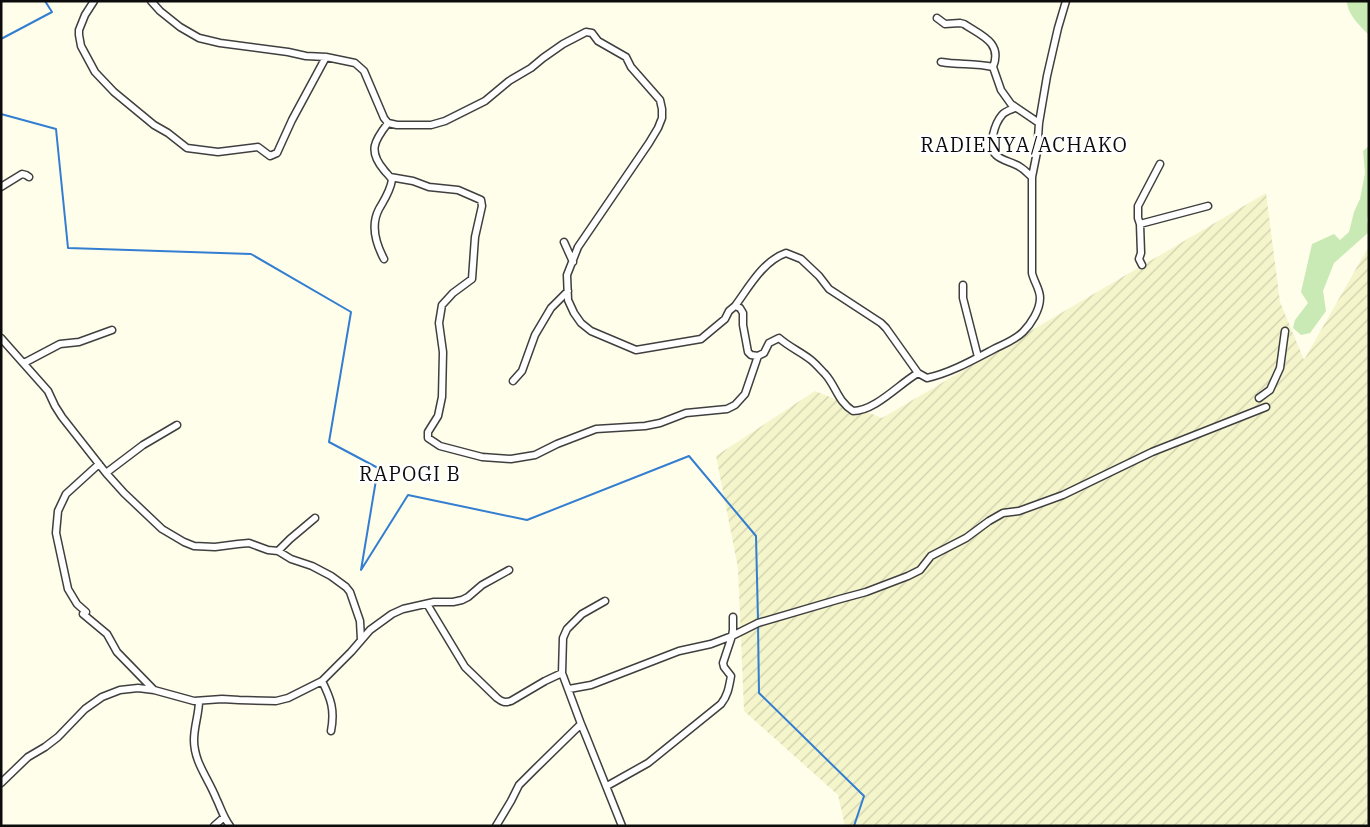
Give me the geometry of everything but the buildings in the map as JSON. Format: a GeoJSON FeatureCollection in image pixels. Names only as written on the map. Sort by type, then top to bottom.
{"type":"FeatureCollection","features":[{"type":"Feature","properties":{"kind":"street"},"geometry":{"type":"LineString","coordinates":[[94,1],[85,15],[79,35],[81,46],[95,72],[114,92],[154,125],[187,148],[218,152],[258,147],[270,156],[274,155],[326,57]]}},
{"type":"Feature","properties":{"kind":"street"},"geometry":{"type":"LineString","coordinates":[[151,1],[180,27],[199,38],[229,45],[326,57],[355,63],[364,71],[380,110],[388,122],[397,126],[431,124],[445,121],[485,100],[563,44],[586,32],[592,33],[598,41],[626,57],[631,66],[660,100],[662,118],[649,143],[578,247],[568,275],[568,300],[581,323],[591,331],[636,350],[701,339],[725,319],[729,311],[735,306],[758,274],[778,256],[786,253],[801,260],[820,276],[829,289],[886,328],[918,373],[927,378],[1015,339],[1029,326],[1039,305],[1040,290],[1034,282],[1032,274],[1032,177],[1047,76],[1066,1]]}},
{"type":"Feature","properties":{"kind":"street"},"geometry":{"type":"LineString","coordinates":[[937,18],[945,24],[964,24],[988,40],[996,54],[993,67],[1006,99],[1015,108],[1039,124]]}},
{"type":"Feature","properties":{"kind":"street"},"geometry":{"type":"LineString","coordinates":[[940,62],[959,65],[978,64],[993,67]]}},
{"type":"Feature","properties":{"kind":"street"},"geometry":{"type":"LineString","coordinates":[[1015,108],[1005,112],[996,125],[993,133],[992,150],[998,157],[1020,167],[1032,177]]}},
{"type":"Feature","properties":{"kind":"street"},"geometry":{"type":"LineString","coordinates":[[384,259],[376,238],[375,222],[392,180],[380,164],[374,148],[378,135],[388,122]]}},
{"type":"Feature","properties":{"kind":"street"},"geometry":{"type":"LineString","coordinates":[[1142,265],[1139,259],[1141,253],[1138,206],[1160,164]]}},
{"type":"Feature","properties":{"kind":"street"},"geometry":{"type":"LineString","coordinates":[[1,187],[22,174],[29,178]]}},
{"type":"Feature","properties":{"kind":"street"},"geometry":{"type":"LineString","coordinates":[[390,177],[413,181],[430,187],[458,190],[481,200],[482,206],[475,237],[472,279],[453,293],[442,305],[439,322],[443,352],[442,397],[438,416],[428,432],[428,438],[440,446],[482,457],[511,458],[535,455],[596,429],[645,426],[660,423],[686,413],[727,409],[735,405],[745,394],[758,356]]}},
{"type":"Feature","properties":{"kind":"street"},"geometry":{"type":"LineString","coordinates":[[1140,224],[1208,206]]}},
{"type":"Feature","properties":{"kind":"street"},"geometry":{"type":"LineString","coordinates":[[564,242],[573,262]]}},
{"type":"Feature","properties":{"kind":"street"},"geometry":{"type":"LineString","coordinates":[[963,285],[964,298],[978,357]]}},
{"type":"Feature","properties":{"kind":"street"},"geometry":{"type":"LineString","coordinates":[[513,380],[522,371],[535,335],[551,308],[568,291]]}},
{"type":"Feature","properties":{"kind":"street"},"geometry":{"type":"LineString","coordinates":[[735,306],[740,308],[743,313],[743,325],[748,352],[751,355],[758,356],[764,353],[769,343],[779,338],[790,348],[812,360],[830,379],[846,407],[853,411],[864,409],[878,402],[907,379],[918,373]]}},
{"type":"Feature","properties":{"kind":"street"},"geometry":{"type":"LineString","coordinates":[[24,364],[60,344],[79,342],[112,330]]}},
{"type":"Feature","properties":{"kind":"street"},"geometry":{"type":"LineString","coordinates":[[1259,398],[1270,390],[1280,368],[1285,330]]}},
{"type":"Feature","properties":{"kind":"street"},"geometry":{"type":"LineString","coordinates":[[1,338],[48,391],[54,406],[98,464],[124,493],[162,528],[194,546],[215,547],[249,543],[268,550],[278,551],[291,559],[312,566],[331,576],[350,592],[360,621],[361,640]]}},
{"type":"Feature","properties":{"kind":"street"},"geometry":{"type":"LineString","coordinates":[[569,689],[591,685],[679,651],[711,644],[758,623],[866,592],[908,576],[920,570],[931,556],[966,538],[1003,513],[1019,511],[1063,495],[1152,452],[1266,407]]}},
{"type":"Feature","properties":{"kind":"street"},"geometry":{"type":"LineString","coordinates":[[106,473],[143,445],[177,425]]}},
{"type":"Feature","properties":{"kind":"street"},"geometry":{"type":"LineString","coordinates":[[98,464],[66,494],[58,511],[56,533],[68,589],[84,613],[107,634],[117,652],[154,690]]}},
{"type":"Feature","properties":{"kind":"street"},"geometry":{"type":"LineString","coordinates":[[278,551],[314,518]]}},
{"type":"Feature","properties":{"kind":"street"},"geometry":{"type":"LineString","coordinates":[[1,783],[28,756],[58,737],[86,709],[102,697],[120,690],[138,688],[198,701],[222,699],[276,701],[288,698],[322,681],[374,626],[392,614],[434,602],[462,600],[482,585],[509,570]]}},
{"type":"Feature","properties":{"kind":"street"},"geometry":{"type":"LineString","coordinates":[[605,601],[582,614],[567,629],[563,638],[562,673],[622,826]]}},
{"type":"Feature","properties":{"kind":"street"},"geometry":{"type":"LineString","coordinates":[[426,604],[465,667],[502,702],[511,701],[562,673]]}},
{"type":"Feature","properties":{"kind":"street"},"geometry":{"type":"LineString","coordinates":[[607,786],[648,763],[721,704],[728,695],[731,676],[723,663],[732,636],[733,617]]}},
{"type":"Feature","properties":{"kind":"street"},"geometry":{"type":"LineString","coordinates":[[322,681],[333,707],[334,720],[331,731]]}},
{"type":"Feature","properties":{"kind":"street"},"geometry":{"type":"LineString","coordinates":[[198,701],[194,740],[197,757],[223,818],[230,826]]}},
{"type":"Feature","properties":{"kind":"street"},"geometry":{"type":"LineString","coordinates":[[496,826],[519,785],[581,724]]}},
{"type":"Feature","properties":{"kind":"street"},"geometry":{"type":"LineString","coordinates":[[214,826],[223,818]]}},
{"type":"Feature","properties":{"kind":"green space"},"geometry":{"type":"Polygon","coordinates":[[[1347,1],[1369,1],[1369,35],[1349,11],[1347,1]]]}},
{"type":"Feature","properties":{"kind":"green space"},"geometry":{"type":"Polygon","coordinates":[[[1369,146],[1369,214],[1367,219],[1369,232],[1334,263],[1323,291],[1326,311],[1310,333],[1301,335],[1293,328],[1295,320],[1308,303],[1301,292],[1312,244],[1334,234],[1340,240],[1349,232],[1354,212],[1360,199],[1365,173],[1363,151],[1369,146]]]}},
{"type":"Feature","properties":{"kind":"green space"},"geometry":{"type":"Polygon","coordinates":[[[1266,193],[1280,302],[1304,360],[1369,246],[1369,826],[845,826],[838,795],[744,711],[738,568],[716,456],[815,391],[882,418],[1266,193]]]}},
{"type":"Feature","properties":{"kind":"waterway"},"geometry":{"type":"LineString","coordinates":[[1,39],[52,12],[45,1]]}},
{"type":"Feature","properties":{"kind":"waterway"},"geometry":{"type":"LineString","coordinates":[[1,114],[56,129],[68,248],[251,254],[351,312],[329,442],[378,468],[361,570],[408,495],[527,520],[689,456],[756,536],[758,620]]}},
{"type":"Feature","properties":{"kind":"waterway"},"geometry":{"type":"LineString","coordinates":[[758,625],[759,693],[864,796],[854,826]]}},
{"type":"Feature","properties":{"kind":"district","name":"RADIENYA/ACHAKO"},"geometry":{"type":"Point","coordinates":[1024,144]}},
{"type":"Feature","properties":{"kind":"district","name":"RAPOGI B"},"geometry":{"type":"Point","coordinates":[410,473]}}]}
